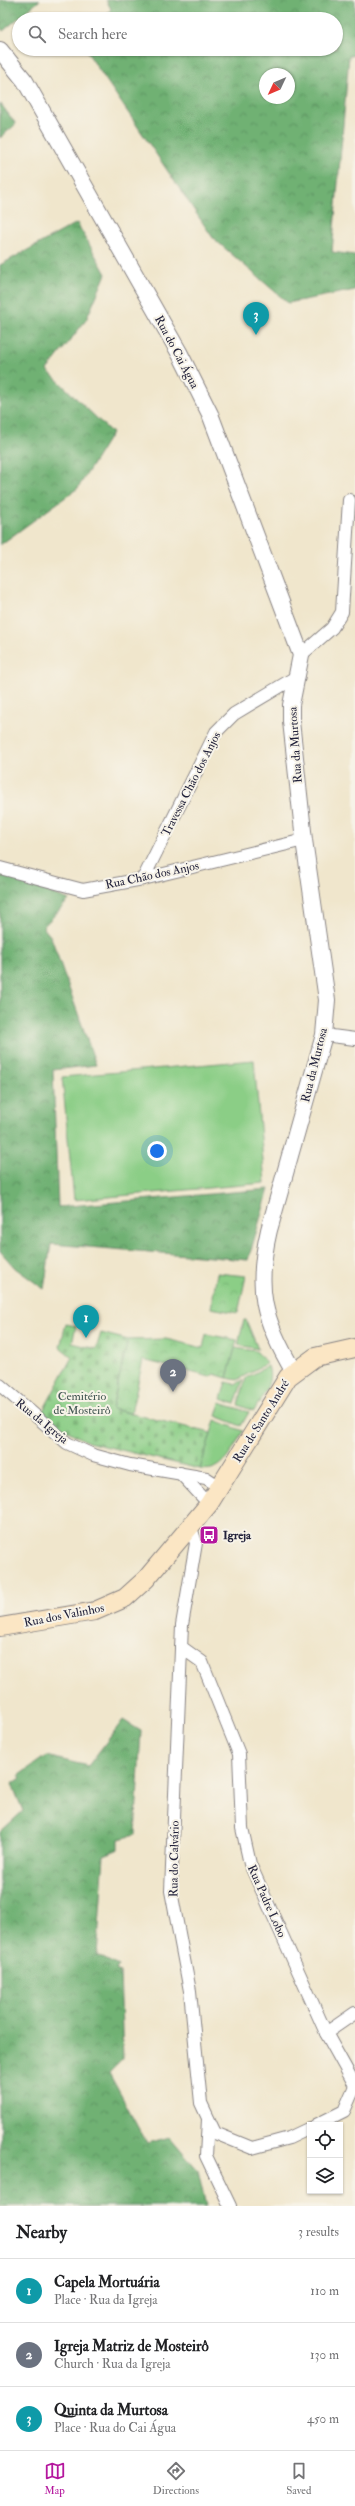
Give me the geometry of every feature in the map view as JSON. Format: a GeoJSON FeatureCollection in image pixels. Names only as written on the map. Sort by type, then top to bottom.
{"type":"FeatureCollection","features":[{"type":"Feature","properties":{"kind":"main road","name":"Rua de Santo André"},"geometry":{"type":"LineString","coordinates":[[191,1528],[220,1487],[279,1388],[306,1362],[324,1353],[355,1348]]}},
{"type":"Feature","properties":{"kind":"main road","name":"Rua dos Valinhos"},"geometry":{"type":"LineString","coordinates":[[0,1627],[95,1611],[118,1602],[140,1585],[191,1528]]}},
{"type":"Feature","properties":{"kind":"street","name":"Rua do Cai Água"},"geometry":{"type":"LineString","coordinates":[[0,50],[25,81],[180,354],[210,414],[301,655]]}},
{"type":"Feature","properties":{"kind":"street"},"geometry":{"type":"LineString","coordinates":[[296,677],[301,655],[332,628],[342,612],[349,500]]}},
{"type":"Feature","properties":{"kind":"street","name":"Rua da Murtosa"},"geometry":{"type":"LineString","coordinates":[[294,1372],[280,1348],[263,1303],[261,1282],[263,1258],[275,1205],[324,1035],[327,1000],[304,840],[291,721],[291,705],[296,677]]}},
{"type":"Feature","properties":{"kind":"street","name":"Travessa Chão dos Anjos"},"geometry":{"type":"LineString","coordinates":[[143,879],[216,732],[234,714],[296,677]]}},
{"type":"Feature","properties":{"kind":"street","name":"Rua Chão dos Anjos"},"geometry":{"type":"LineString","coordinates":[[0,868],[82,890],[143,879],[304,840]]}},
{"type":"Feature","properties":{"kind":"street"},"geometry":{"type":"LineString","coordinates":[[324,1035],[355,1039]]}},
{"type":"Feature","properties":{"kind":"street","name":"Rua da Igreja"},"geometry":{"type":"LineString","coordinates":[[0,1385],[20,1404],[74,1446],[93,1455],[130,1465],[206,1478],[220,1487]]}},
{"type":"Feature","properties":{"kind":"street"},"geometry":{"type":"LineString","coordinates":[[180,1474],[209,1504]]}},
{"type":"Feature","properties":{"kind":"street","name":"Rua do Calvário"},"geometry":{"type":"LineString","coordinates":[[191,1528],[196,1544],[182,1625],[171,1891],[190,1991],[201,2103],[215,2133],[252,2148],[289,2138],[307,2129]]}},
{"type":"Feature","properties":{"kind":"street","name":"Rua Padre Lobo"},"geometry":{"type":"LineString","coordinates":[[181,1647],[202,1662],[239,1754],[242,1828],[250,1864],[326,2033],[355,2086]]}},
{"type":"Feature","properties":{"kind":"street"},"geometry":{"type":"LineString","coordinates":[[326,2033],[355,2012]]}},
{"type":"Feature","properties":{"kind":"street"},"geometry":{"type":"LineString","coordinates":[[322,2122],[344,2111],[355,2086]]}},
{"type":"Feature","properties":{"kind":"street"},"geometry":{"type":"LineString","coordinates":[[208,2118],[206,2156],[230,2206]]}},
{"type":"Feature","properties":{"kind":"green space"},"geometry":{"type":"Polygon","coordinates":[[[0,0],[40,0],[26,12],[12,12],[12,23],[3,31],[0,27],[0,0]]]}},
{"type":"Feature","properties":{"kind":"green space"},"geometry":{"type":"Polygon","coordinates":[[[106,0],[355,0],[355,55],[349,56],[332,252],[355,255],[355,290],[288,303],[213,238],[90,56],[343,56],[343,12],[109,12],[111,9],[106,0]]]}},
{"type":"Feature","properties":{"kind":"green space"},"geometry":{"type":"Polygon","coordinates":[[[0,103],[16,124],[0,138],[0,103]]]}},
{"type":"Feature","properties":{"kind":"green space"},"geometry":{"type":"Polygon","coordinates":[[[77,223],[106,274],[86,320],[47,370],[112,433],[78,488],[0,545],[0,265],[77,223]]]}},
{"type":"Feature","properties":{"kind":"green space"},"geometry":{"type":"Polygon","coordinates":[[[0,873],[69,900],[43,927],[51,937],[96,1065],[53,1070],[58,1207],[269,1189],[248,1260],[51,1244],[44,1289],[15,1268],[0,1251],[0,873]]]}},
{"type":"Feature","properties":{"kind":"green space"},"geometry":{"type":"Polygon","coordinates":[[[254,1060],[265,1183],[74,1200],[62,1077],[254,1060]]]}},
{"type":"Feature","properties":{"kind":"green space"},"geometry":{"type":"Polygon","coordinates":[[[217,1273],[246,1276],[238,1313],[211,1308],[217,1273]]]}},
{"type":"Feature","properties":{"kind":"green space"},"geometry":{"type":"Polygon","coordinates":[[[244,1320],[246,1320],[258,1349],[238,1345],[244,1320]]]}},
{"type":"Feature","properties":{"kind":"green space","name":"Cemitério de Mosteirô"},"geometry":{"type":"Polygon","coordinates":[[[66,1324],[76,1326],[72,1343],[96,1349],[101,1333],[128,1340],[112,1409],[211,1433],[200,1469],[88,1442],[66,1430],[43,1411],[72,1357],[60,1347],[66,1324]]]}},
{"type":"Feature","properties":{"kind":"green space"},"geometry":{"type":"Polygon","coordinates":[[[206,1334],[237,1340],[227,1378],[214,1374],[210,1377],[143,1360],[131,1413],[112,1409],[128,1340],[166,1339],[203,1348],[206,1334]]]}},
{"type":"Feature","properties":{"kind":"green space"},"geometry":{"type":"Polygon","coordinates":[[[235,1348],[256,1351],[267,1363],[237,1380],[227,1378],[235,1348]]]}},
{"type":"Feature","properties":{"kind":"green space"},"geometry":{"type":"Polygon","coordinates":[[[268,1366],[268,1384],[264,1395],[254,1411],[238,1405],[246,1378],[268,1366]]]}},
{"type":"Feature","properties":{"kind":"green space"},"geometry":{"type":"Polygon","coordinates":[[[243,1380],[235,1404],[221,1399],[226,1382],[235,1384],[243,1380]]]}},
{"type":"Feature","properties":{"kind":"green space"},"geometry":{"type":"Polygon","coordinates":[[[220,1403],[249,1412],[241,1426],[216,1416],[220,1403]]]}},
{"type":"Feature","properties":{"kind":"green space"},"geometry":{"type":"Polygon","coordinates":[[[215,1420],[243,1431],[222,1464],[208,1470],[200,1469],[215,1420]]]}},
{"type":"Feature","properties":{"kind":"green space"},"geometry":{"type":"Polygon","coordinates":[[[123,1720],[141,1731],[135,1835],[119,1839],[119,1849],[104,1855],[97,1955],[118,1966],[116,1970],[120,1972],[123,2059],[109,2073],[147,2143],[170,2137],[198,2170],[206,2206],[0,2206],[0,1832],[23,1811],[12,1784],[21,1778],[19,1775],[46,1756],[88,1766],[123,1720]]]}},
{"type":"Feature","properties":{"kind":"place","name":"Quinta da Murtosa"},"geometry":{"type":"Point","coordinates":[256,335]}},
{"type":"Feature","properties":{"kind":"place","name":"Capela Mortuária"},"geometry":{"type":"Point","coordinates":[86,1338]}},
{"type":"Feature","properties":{"kind":"place","name":"Igreja Matriz de Mosteirô"},"geometry":{"type":"Point","coordinates":[173,1392]}},
{"type":"Feature","properties":{"kind":"place","name":"Igreja"},"geometry":{"type":"Point","coordinates":[209,1535]}}]}
